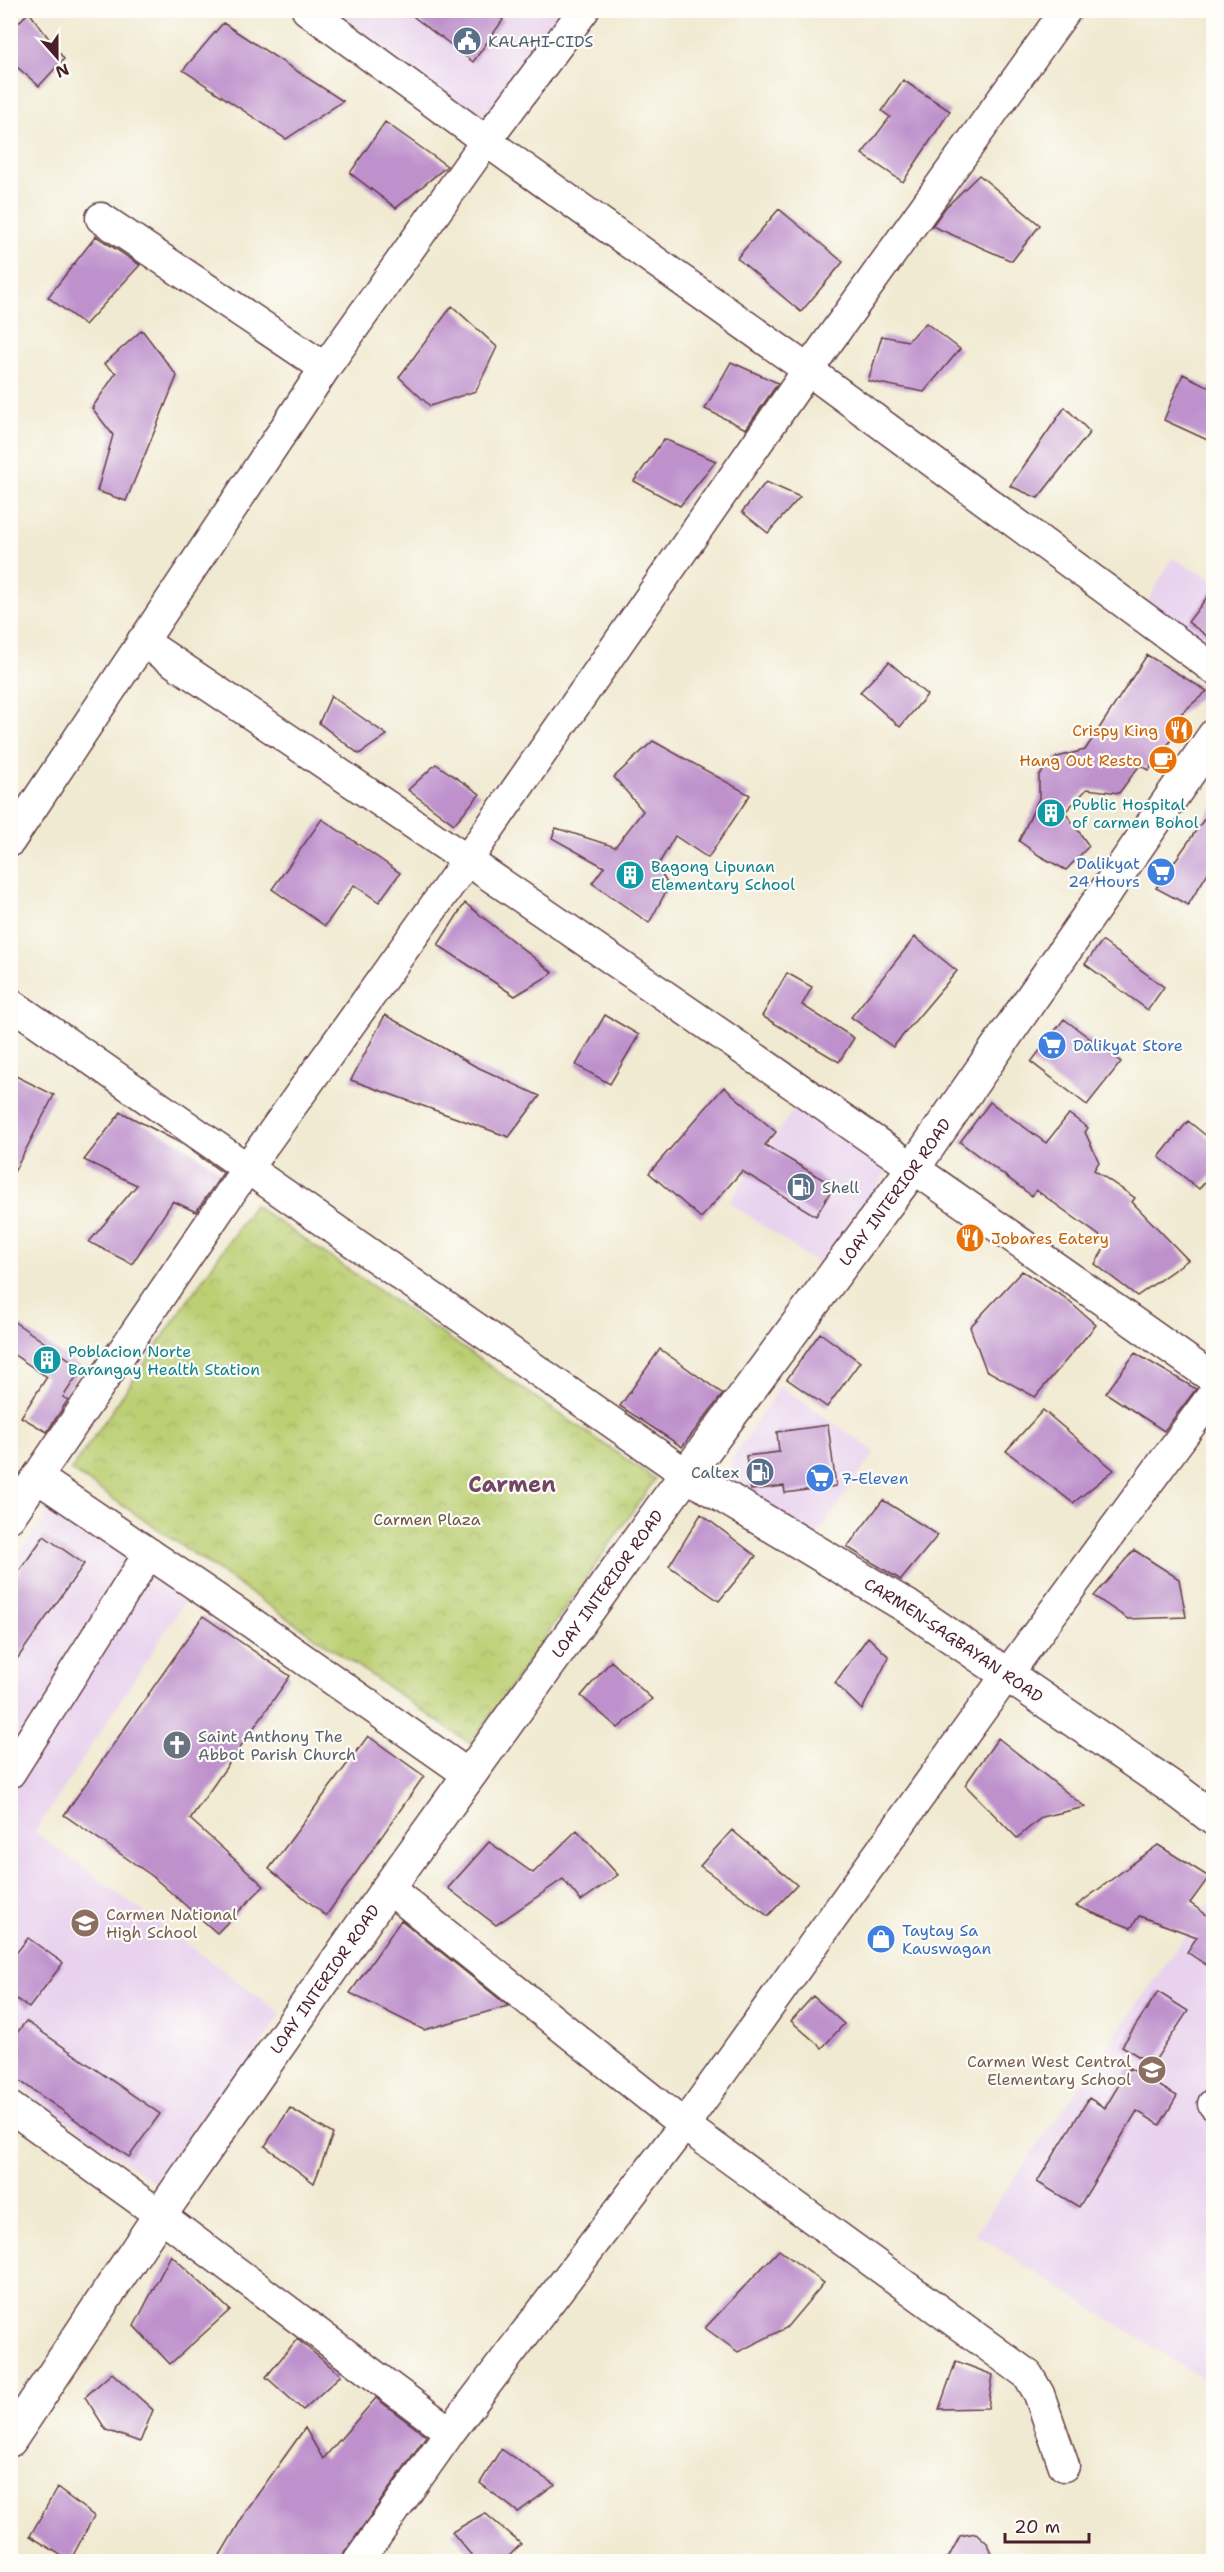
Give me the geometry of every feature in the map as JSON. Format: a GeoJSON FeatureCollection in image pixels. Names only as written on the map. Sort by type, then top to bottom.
{"type":"FeatureCollection","features":[{"type":"Feature","properties":{"kind":"main road","name":"LOAY INTERIOR ROAD"},"geometry":{"type":"LineString","coordinates":[[10,2440],[160,2215],[388,1888],[686,1474],[914,1167],[1214,736]]}},
{"type":"Feature","properties":{"kind":"main road","name":"CARMEN-SAGBAYAN ROAD"},"geometry":{"type":"LineString","coordinates":[[686,1474],[908,1607],[1006,1676],[1180,1792],[1214,1819]]}},
{"type":"Feature","properties":{"kind":"street"},"geometry":{"type":"LineString","coordinates":[[308,10],[486,141],[808,370],[1214,669]]}},
{"type":"Feature","properties":{"kind":"street"},"geometry":{"type":"LineString","coordinates":[[10,842],[325,368],[486,141],[584,10]]}},
{"type":"Feature","properties":{"kind":"street"},"geometry":{"type":"LineString","coordinates":[[10,1517],[248,1167],[468,859],[808,370],[1066,10]]}},
{"type":"Feature","properties":{"kind":"street"},"geometry":{"type":"LineString","coordinates":[[101,218],[325,368]]}},
{"type":"Feature","properties":{"kind":"street"},"geometry":{"type":"LineString","coordinates":[[142,641],[468,859],[914,1167],[1214,1379]]}},
{"type":"Feature","properties":{"kind":"street"},"geometry":{"type":"LineString","coordinates":[[10,1003],[686,1474]]}},
{"type":"Feature","properties":{"kind":"street"},"geometry":{"type":"LineString","coordinates":[[358,2562],[450,2432],[684,2125],[1006,1676],[1214,1393]]}},
{"type":"Feature","properties":{"kind":"street"},"geometry":{"type":"LineString","coordinates":[[38,1478],[468,1775]]}},
{"type":"Feature","properties":{"kind":"street"},"geometry":{"type":"LineString","coordinates":[[10,1773],[149,1553]]}},
{"type":"Feature","properties":{"kind":"street"},"geometry":{"type":"LineString","coordinates":[[388,1888],[684,2125],[1028,2375],[1039,2394],[1064,2466]]}},
{"type":"Feature","properties":{"kind":"street"},"geometry":{"type":"LineString","coordinates":[[10,2107],[160,2215],[450,2432]]}},
{"type":"Feature","properties":{"kind":"shaded area"},"geometry":{"type":"Polygon","coordinates":[[[335,11],[568,11],[487,123],[335,11]]]}},
{"type":"Feature","properties":{"kind":"shaded area"},"geometry":{"type":"Polygon","coordinates":[[[1172,558],[1213,580],[1213,645],[1144,608],[1172,558]]]}},
{"type":"Feature","properties":{"kind":"shaded area"},"geometry":{"type":"Polygon","coordinates":[[[801,1099],[893,1164],[821,1266],[729,1202],[801,1099]]]}},
{"type":"Feature","properties":{"kind":"shaded area"},"geometry":{"type":"Polygon","coordinates":[[[780,1386],[875,1452],[812,1542],[729,1482],[728,1474],[732,1458],[780,1386]]]}},
{"type":"Feature","properties":{"kind":"shaded area","name":"Carmen National High School"},"geometry":{"type":"Polygon","coordinates":[[[51,1508],[189,1595],[35,1832],[282,2014],[161,2187],[11,2080],[11,1566],[51,1508]]]}},
{"type":"Feature","properties":{"kind":"shaded area","name":"Carmen West Central Elementary School"},"geometry":{"type":"Polygon","coordinates":[[[1208,1904],[1213,1907],[1213,2385],[975,2234],[1208,1904]]]}},
{"type":"Feature","properties":{"kind":"green space","name":"Carmen Plaza"},"geometry":{"type":"Polygon","coordinates":[[[254,1205],[655,1479],[471,1744],[71,1470],[254,1205]]]}},
{"type":"Feature","properties":{"kind":"building","name":"KALAHI-CIDS"},"geometry":{"type":"Polygon","coordinates":[[[405,10],[490,10],[503,20],[473,62],[442,36],[440,37],[405,10]]]}},
{"type":"Feature","properties":{"kind":"building"},"geometry":{"type":"Polygon","coordinates":[[[29,12],[64,59],[39,86],[10,61],[10,31],[29,12]]]}},
{"type":"Feature","properties":{"kind":"building"},"geometry":{"type":"Polygon","coordinates":[[[223,23],[343,101],[286,139],[183,70],[223,23]]]}},
{"type":"Feature","properties":{"kind":"building"},"geometry":{"type":"Polygon","coordinates":[[[903,80],[950,111],[903,182],[862,154],[890,117],[882,111],[903,80]]]}},
{"type":"Feature","properties":{"kind":"building"},"geometry":{"type":"Polygon","coordinates":[[[385,122],[447,166],[396,208],[350,173],[385,122]]]}},
{"type":"Feature","properties":{"kind":"building"},"geometry":{"type":"Polygon","coordinates":[[[979,175],[1040,225],[1012,261],[932,226],[946,207],[979,175]]]}},
{"type":"Feature","properties":{"kind":"building"},"geometry":{"type":"Polygon","coordinates":[[[779,209],[843,262],[801,312],[737,258],[779,209]]]}},
{"type":"Feature","properties":{"kind":"building"},"geometry":{"type":"Polygon","coordinates":[[[96,236],[140,265],[85,325],[48,297],[96,236]]]}},
{"type":"Feature","properties":{"kind":"building"},"geometry":{"type":"Polygon","coordinates":[[[452,306],[497,347],[476,391],[430,406],[399,377],[452,306]]]}},
{"type":"Feature","properties":{"kind":"building"},"geometry":{"type":"Polygon","coordinates":[[[926,323],[960,349],[924,392],[868,381],[882,336],[908,341],[926,323]]]}},
{"type":"Feature","properties":{"kind":"building"},"geometry":{"type":"Polygon","coordinates":[[[142,330],[177,376],[126,501],[97,491],[113,435],[92,408],[116,373],[104,364],[142,330]]]}},
{"type":"Feature","properties":{"kind":"building"},"geometry":{"type":"Polygon","coordinates":[[[731,362],[778,383],[746,429],[705,409],[731,362]]]}},
{"type":"Feature","properties":{"kind":"building"},"geometry":{"type":"Polygon","coordinates":[[[1183,374],[1214,390],[1214,443],[1164,420],[1183,374]]]}},
{"type":"Feature","properties":{"kind":"building"},"geometry":{"type":"Polygon","coordinates":[[[1065,407],[1090,432],[1038,498],[1010,486],[1065,407]]]}},
{"type":"Feature","properties":{"kind":"building"},"geometry":{"type":"Polygon","coordinates":[[[664,439],[716,461],[680,506],[634,481],[664,439]]]}},
{"type":"Feature","properties":{"kind":"building"},"geometry":{"type":"Polygon","coordinates":[[[766,482],[800,497],[768,533],[742,512],[766,482]]]}},
{"type":"Feature","properties":{"kind":"building"},"geometry":{"type":"Polygon","coordinates":[[[1214,588],[1214,641],[1188,622],[1214,588]]]}},
{"type":"Feature","properties":{"kind":"building"},"geometry":{"type":"Polygon","coordinates":[[[1147,655],[1207,691],[1168,725],[1177,732],[1149,770],[1140,765],[1119,793],[1087,789],[1065,812],[1089,846],[1066,870],[1019,841],[1039,798],[1039,775],[1057,757],[1085,750],[1147,655]]]}},
{"type":"Feature","properties":{"kind":"building"},"geometry":{"type":"Polygon","coordinates":[[[889,662],[927,695],[900,727],[860,692],[889,662]]]}},
{"type":"Feature","properties":{"kind":"building"},"geometry":{"type":"Polygon","coordinates":[[[331,696],[387,735],[359,754],[319,723],[331,696]]]}},
{"type":"Feature","properties":{"kind":"building"},"geometry":{"type":"Polygon","coordinates":[[[653,741],[750,795],[708,858],[675,836],[657,867],[669,886],[649,923],[592,883],[604,867],[552,838],[556,828],[615,847],[643,811],[614,777],[653,741]]]}},
{"type":"Feature","properties":{"kind":"building"},"geometry":{"type":"Polygon","coordinates":[[[436,764],[480,794],[454,824],[408,790],[436,764]]]}},
{"type":"Feature","properties":{"kind":"building"},"geometry":{"type":"Polygon","coordinates":[[[1214,805],[1214,863],[1188,905],[1156,888],[1214,805]]]}},
{"type":"Feature","properties":{"kind":"building"},"geometry":{"type":"Polygon","coordinates":[[[322,819],[400,873],[379,902],[354,885],[325,926],[272,889],[322,819]]]}},
{"type":"Feature","properties":{"kind":"building"},"geometry":{"type":"Polygon","coordinates":[[[465,903],[553,973],[515,996],[438,945],[465,903]]]}},
{"type":"Feature","properties":{"kind":"building"},"geometry":{"type":"Polygon","coordinates":[[[915,937],[957,971],[893,1047],[851,1017],[915,937]]]}},
{"type":"Feature","properties":{"kind":"building"},"geometry":{"type":"Polygon","coordinates":[[[1102,941],[1164,987],[1148,1010],[1085,964],[1102,941]]]}},
{"type":"Feature","properties":{"kind":"building"},"geometry":{"type":"Polygon","coordinates":[[[787,973],[812,987],[802,1005],[854,1038],[839,1062],[762,1016],[787,973]]]}},
{"type":"Feature","properties":{"kind":"building"},"geometry":{"type":"Polygon","coordinates":[[[385,1015],[475,1066],[540,1096],[509,1137],[351,1080],[385,1015]]]}},
{"type":"Feature","properties":{"kind":"building"},"geometry":{"type":"Polygon","coordinates":[[[605,1015],[639,1035],[610,1084],[576,1065],[605,1015]]]}},
{"type":"Feature","properties":{"kind":"building"},"geometry":{"type":"Polygon","coordinates":[[[1064,1019],[1121,1062],[1087,1105],[1031,1062],[1064,1019]]]}},
{"type":"Feature","properties":{"kind":"building"},"geometry":{"type":"Polygon","coordinates":[[[10,1073],[54,1095],[10,1180],[10,1073]]]}},
{"type":"Feature","properties":{"kind":"building"},"geometry":{"type":"Polygon","coordinates":[[[724,1087],[776,1132],[765,1145],[834,1186],[816,1216],[742,1171],[701,1218],[649,1173],[724,1087]]]}},
{"type":"Feature","properties":{"kind":"building"},"geometry":{"type":"Polygon","coordinates":[[[990,1102],[1046,1143],[1069,1114],[1088,1128],[1085,1132],[1099,1162],[1094,1170],[1135,1198],[1132,1202],[1188,1260],[1137,1296],[1095,1264],[1108,1242],[1036,1190],[1032,1196],[960,1142],[990,1102]]]}},
{"type":"Feature","properties":{"kind":"building"},"geometry":{"type":"Polygon","coordinates":[[[121,1112],[182,1144],[223,1173],[196,1212],[173,1201],[132,1264],[89,1242],[137,1185],[84,1160],[121,1112]]]}},
{"type":"Feature","properties":{"kind":"building"},"geometry":{"type":"Polygon","coordinates":[[[1188,1121],[1214,1142],[1214,1172],[1199,1189],[1159,1157],[1188,1121]]]}},
{"type":"Feature","properties":{"kind":"building"},"geometry":{"type":"Polygon","coordinates":[[[1022,1271],[1064,1297],[1096,1325],[1035,1397],[986,1370],[970,1327],[1022,1271]]]}},
{"type":"Feature","properties":{"kind":"building"},"geometry":{"type":"Polygon","coordinates":[[[10,1319],[82,1368],[63,1397],[68,1400],[47,1432],[21,1417],[47,1377],[10,1352],[10,1319]]]}},
{"type":"Feature","properties":{"kind":"building"},"geometry":{"type":"Polygon","coordinates":[[[820,1333],[860,1362],[827,1407],[787,1379],[820,1333]]]}},
{"type":"Feature","properties":{"kind":"building"},"geometry":{"type":"Polygon","coordinates":[[[660,1349],[723,1394],[682,1447],[620,1406],[660,1349]]]}},
{"type":"Feature","properties":{"kind":"building"},"geometry":{"type":"Polygon","coordinates":[[[1135,1353],[1196,1389],[1164,1431],[1106,1393],[1135,1353]]]}},
{"type":"Feature","properties":{"kind":"building"},"geometry":{"type":"Polygon","coordinates":[[[1043,1410],[1114,1470],[1073,1503],[1006,1451],[1043,1410]]]}},
{"type":"Feature","properties":{"kind":"building"},"geometry":{"type":"Polygon","coordinates":[[[828,1425],[836,1486],[785,1493],[784,1486],[751,1490],[746,1456],[779,1452],[777,1432],[828,1425]]]}},
{"type":"Feature","properties":{"kind":"building"},"geometry":{"type":"Polygon","coordinates":[[[883,1500],[938,1535],[901,1580],[847,1547],[883,1500]]]}},
{"type":"Feature","properties":{"kind":"building"},"geometry":{"type":"Polygon","coordinates":[[[701,1514],[756,1556],[719,1601],[669,1566],[701,1514]]]}},
{"type":"Feature","properties":{"kind":"building"},"geometry":{"type":"Polygon","coordinates":[[[44,1536],[84,1564],[10,1669],[10,1584],[44,1536]]]}},
{"type":"Feature","properties":{"kind":"building"},"geometry":{"type":"Polygon","coordinates":[[[1134,1550],[1179,1579],[1186,1617],[1128,1619],[1094,1596],[1134,1550]]]}},
{"type":"Feature","properties":{"kind":"building","name":"Saint Anthony The Abbot Parish Church"},"geometry":{"type":"Polygon","coordinates":[[[203,1616],[290,1676],[190,1819],[264,1886],[217,1933],[151,1875],[64,1815],[203,1616]]]}},
{"type":"Feature","properties":{"kind":"building"},"geometry":{"type":"Polygon","coordinates":[[[868,1637],[889,1657],[862,1710],[835,1683],[868,1637]]]}},
{"type":"Feature","properties":{"kind":"building"},"geometry":{"type":"Polygon","coordinates":[[[611,1661],[652,1699],[618,1728],[581,1696],[611,1661]]]}},
{"type":"Feature","properties":{"kind":"building"},"geometry":{"type":"Polygon","coordinates":[[[368,1736],[424,1776],[326,1916],[269,1869],[368,1736]]]}},
{"type":"Feature","properties":{"kind":"building"},"geometry":{"type":"Polygon","coordinates":[[[998,1738],[1085,1807],[1042,1817],[1017,1838],[965,1785],[998,1738]]]}},
{"type":"Feature","properties":{"kind":"building"},"geometry":{"type":"Polygon","coordinates":[[[577,1830],[618,1875],[581,1901],[563,1879],[496,1925],[448,1888],[489,1842],[533,1873],[577,1830]]]}},
{"type":"Feature","properties":{"kind":"building"},"geometry":{"type":"Polygon","coordinates":[[[732,1830],[797,1885],[768,1916],[700,1866],[732,1830]]]}},
{"type":"Feature","properties":{"kind":"building"},"geometry":{"type":"Polygon","coordinates":[[[1158,1845],[1209,1877],[1190,1903],[1211,1918],[1214,1914],[1214,1970],[1187,1952],[1197,1937],[1139,1916],[1131,1928],[1076,1906],[1158,1845]]]}},
{"type":"Feature","properties":{"kind":"building"},"geometry":{"type":"Polygon","coordinates":[[[401,1920],[508,2006],[424,2030],[350,1993],[401,1920]]]}},
{"type":"Feature","properties":{"kind":"building"},"geometry":{"type":"Polygon","coordinates":[[[28,1938],[63,1963],[29,2008],[10,1994],[10,1961],[28,1938]]]}},
{"type":"Feature","properties":{"kind":"building"},"geometry":{"type":"Polygon","coordinates":[[[1158,1992],[1188,2011],[1152,2065],[1122,2046],[1158,1992]]]}},
{"type":"Feature","properties":{"kind":"building"},"geometry":{"type":"Polygon","coordinates":[[[813,1996],[844,2024],[822,2048],[791,2021],[813,1996]]]}},
{"type":"Feature","properties":{"kind":"building"},"geometry":{"type":"Polygon","coordinates":[[[26,2021],[160,2114],[129,2157],[10,2074],[10,2042],[26,2021]]]}},
{"type":"Feature","properties":{"kind":"building"},"geometry":{"type":"Polygon","coordinates":[[[1129,2068],[1177,2096],[1160,2125],[1137,2111],[1079,2207],[1037,2182],[1089,2098],[1105,2108],[1129,2068]]]}},
{"type":"Feature","properties":{"kind":"building"},"geometry":{"type":"Polygon","coordinates":[[[290,2108],[333,2134],[314,2183],[265,2146],[290,2108]]]}},
{"type":"Feature","properties":{"kind":"building"},"geometry":{"type":"Polygon","coordinates":[[[779,2250],[824,2283],[786,2328],[738,2352],[705,2328],[779,2250]]]}},
{"type":"Feature","properties":{"kind":"building"},"geometry":{"type":"Polygon","coordinates":[[[171,2255],[230,2310],[170,2364],[134,2326],[171,2255]]]}},
{"type":"Feature","properties":{"kind":"building"},"geometry":{"type":"Polygon","coordinates":[[[297,2339],[341,2375],[303,2410],[266,2377],[297,2339]]]}},
{"type":"Feature","properties":{"kind":"building"},"geometry":{"type":"Polygon","coordinates":[[[956,2361],[993,2375],[988,2408],[939,2409],[956,2361]]]}},
{"type":"Feature","properties":{"kind":"building"},"geometry":{"type":"Polygon","coordinates":[[[112,2373],[153,2410],[140,2442],[106,2430],[85,2397],[112,2373]]]}},
{"type":"Feature","properties":{"kind":"building"},"geometry":{"type":"Polygon","coordinates":[[[376,2398],[426,2436],[338,2562],[216,2562],[248,2508],[305,2428],[323,2459],[376,2398]]]}},
{"type":"Feature","properties":{"kind":"building"},"geometry":{"type":"Polygon","coordinates":[[[501,2449],[555,2485],[518,2512],[480,2483],[501,2449]]]}},
{"type":"Feature","properties":{"kind":"building"},"geometry":{"type":"Polygon","coordinates":[[[57,2488],[94,2516],[70,2561],[30,2536],[57,2488]]]}},
{"type":"Feature","properties":{"kind":"building"},"geometry":{"type":"Polygon","coordinates":[[[485,2513],[521,2544],[503,2562],[477,2562],[452,2532],[485,2513]]]}},
{"type":"Feature","properties":{"kind":"building"},"geometry":{"type":"Polygon","coordinates":[[[976,2533],[988,2544],[996,2562],[946,2562],[960,2536],[976,2533]]]}},
{"type":"Feature","properties":{"kind":"place","name":"KALAHI-CIDS"},"geometry":{"type":"Point","coordinates":[467,41]}},
{"type":"Feature","properties":{"kind":"place","name":"Crispy King"},"geometry":{"type":"Point","coordinates":[1179,730]}},
{"type":"Feature","properties":{"kind":"place","name":"Hang Out Resto"},"geometry":{"type":"Point","coordinates":[1163,760]}},
{"type":"Feature","properties":{"kind":"place","name":"Public Hospital of carmen Bohol"},"geometry":{"type":"Point","coordinates":[1051,813]}},
{"type":"Feature","properties":{"kind":"place","name":"Dalikyat 24 Hours"},"geometry":{"type":"Point","coordinates":[1161,872]}},
{"type":"Feature","properties":{"kind":"place","name":"Bagong Lipunan Elementary School"},"geometry":{"type":"Point","coordinates":[630,875]}},
{"type":"Feature","properties":{"kind":"place","name":"Dalikyat Store"},"geometry":{"type":"Point","coordinates":[1052,1045]}},
{"type":"Feature","properties":{"kind":"place","name":"Shell"},"geometry":{"type":"Point","coordinates":[801,1187]}},
{"type":"Feature","properties":{"kind":"place","name":"Jobares Eatery"},"geometry":{"type":"Point","coordinates":[970,1238]}},
{"type":"Feature","properties":{"kind":"place","name":"Poblacion Norte Barangay Health Station"},"geometry":{"type":"Point","coordinates":[47,1360]}},
{"type":"Feature","properties":{"kind":"place","name":"Caltex"},"geometry":{"type":"Point","coordinates":[760,1472]}},
{"type":"Feature","properties":{"kind":"place","name":"7-Eleven"},"geometry":{"type":"Point","coordinates":[820,1478]}},
{"type":"Feature","properties":{"kind":"place","name":"Saint Anthony The Abbot Parish Church"},"geometry":{"type":"Point","coordinates":[177,1745]}},
{"type":"Feature","properties":{"kind":"place","name":"Carmen National High School"},"geometry":{"type":"Point","coordinates":[85,1923]}},
{"type":"Feature","properties":{"kind":"place","name":"Taytay Sa Kauswagan"},"geometry":{"type":"Point","coordinates":[881,1939]}},
{"type":"Feature","properties":{"kind":"place","name":"Carmen West Central Elementary School"},"geometry":{"type":"Point","coordinates":[1152,2070]}},
{"type":"Feature","properties":{"kind":"district","name":"Carmen"},"geometry":{"type":"Point","coordinates":[512,1484]}}]}
